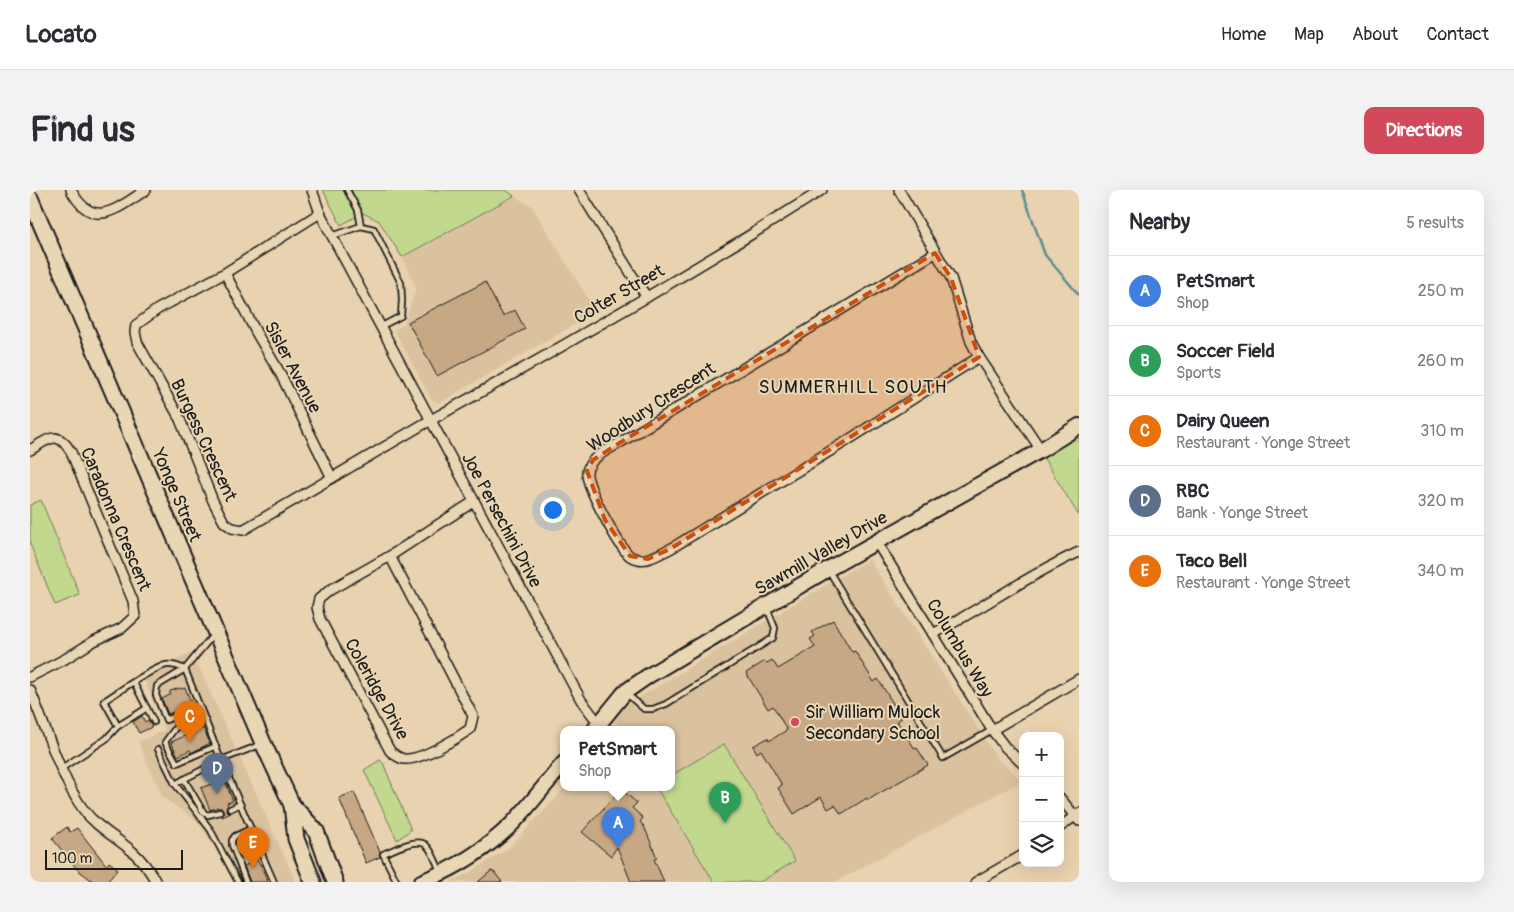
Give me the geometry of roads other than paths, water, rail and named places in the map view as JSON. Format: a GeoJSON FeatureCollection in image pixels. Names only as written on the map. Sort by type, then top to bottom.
{"type":"FeatureCollection","features":[{"type":"Feature","properties":{"kind":"main road","name":"Yonge Street"},"geometry":{"type":"LineString","coordinates":[[30,198],[263,743],[292,805],[316,831],[335,882]]}},
{"type":"Feature","properties":{"kind":"main road","name":"Yonge Street"},"geometry":{"type":"LineString","coordinates":[[292,805],[296,839],[313,882]]}},
{"type":"Feature","properties":{"kind":"street"},"geometry":{"type":"LineString","coordinates":[[71,190],[78,203],[85,209],[101,214],[118,207],[146,190]]}},
{"type":"Feature","properties":{"kind":"street","name":"Joe Persechini Drive"},"geometry":{"type":"LineString","coordinates":[[312,190],[320,212],[380,327],[473,502],[596,726]]}},
{"type":"Feature","properties":{"kind":"street"},"geometry":{"type":"LineString","coordinates":[[579,190],[647,297]]}},
{"type":"Feature","properties":{"kind":"street","name":"Colter Street"},"geometry":{"type":"LineString","coordinates":[[430,420],[647,297],[822,190]]}},
{"type":"Feature","properties":{"kind":"street"},"geometry":{"type":"LineString","coordinates":[[899,190],[951,278],[971,342],[1042,450]]}},
{"type":"Feature","properties":{"kind":"street","name":"Burgess Crescent"},"geometry":{"type":"LineString","coordinates":[[320,212],[224,273],[158,308],[136,325],[137,342],[179,417],[213,501],[224,522],[232,528],[243,530],[430,420]]}},
{"type":"Feature","properties":{"kind":"street","name":"Woodbury Crescent"},"geometry":{"type":"LineString","coordinates":[[935,253],[593,460],[587,471],[588,480],[605,520],[630,556],[640,560],[648,559],[670,549],[980,357]]}},
{"type":"Feature","properties":{"kind":"street","name":"Sisler Avenue"},"geometry":{"type":"LineString","coordinates":[[224,273],[280,373],[332,478]]}},
{"type":"Feature","properties":{"kind":"street","name":"Sawmill Valley Drive"},"geometry":{"type":"LineString","coordinates":[[598,726],[625,692],[648,676],[828,569],[1042,450],[1079,426]]}},
{"type":"Feature","properties":{"kind":"street","name":"Caradonna Crescent"},"geometry":{"type":"LineString","coordinates":[[30,450],[52,438],[62,440],[71,452],[136,612],[135,616],[122,628],[94,641],[30,677]]}},
{"type":"Feature","properties":{"kind":"street","name":"Coleridge Drive"},"geometry":{"type":"LineString","coordinates":[[390,556],[473,716],[470,729],[423,755],[408,759],[401,759],[390,751],[320,619],[317,607],[319,599],[330,590],[390,556],[473,502]]}},
{"type":"Feature","properties":{"kind":"street","name":"Columbus Way"},"geometry":{"type":"LineString","coordinates":[[878,542],[992,730],[1005,747],[1019,760]]}},
{"type":"Feature","properties":{"kind":"street"},"geometry":{"type":"LineString","coordinates":[[933,634],[1020,582],[1079,552]]}},
{"type":"Feature","properties":{"kind":"street"},"geometry":{"type":"LineString","coordinates":[[992,730],[1079,679]]}},
{"type":"Feature","properties":{"kind":"street"},"geometry":{"type":"LineString","coordinates":[[30,690],[70,786],[84,810],[104,830],[133,852],[156,882]]}},
{"type":"Feature","properties":{"kind":"street"},"geometry":{"type":"LineString","coordinates":[[421,882],[442,874],[479,852],[501,834],[513,823],[560,768]]}},
{"type":"Feature","properties":{"kind":"street"},"geometry":{"type":"LineString","coordinates":[[1064,802],[1078,817],[1064,825]]}},
{"type":"Feature","properties":{"kind":"street"},"geometry":{"type":"LineString","coordinates":[[978,882],[1019,857]]}},
{"type":"Feature","properties":{"kind":"lane"},"geometry":{"type":"LineString","coordinates":[[346,190],[358,210],[361,226]]}},
{"type":"Feature","properties":{"kind":"lane"},"geometry":{"type":"LineString","coordinates":[[332,236],[361,226],[374,229],[401,283],[401,316],[380,327]]}},
{"type":"Feature","properties":{"kind":"lane"},"geometry":{"type":"LineString","coordinates":[[828,569],[943,758],[992,730]]}},
{"type":"Feature","properties":{"kind":"lane"},"geometry":{"type":"LineString","coordinates":[[625,692],[644,710],[653,709],[674,699],[773,638],[775,628],[766,606]]}},
{"type":"Feature","properties":{"kind":"lane"},"geometry":{"type":"LineString","coordinates":[[199,706],[166,720],[156,695],[157,686],[185,669],[216,632]]}},
{"type":"Feature","properties":{"kind":"lane"},"geometry":{"type":"LineString","coordinates":[[118,726],[104,701],[134,682],[167,665],[174,665],[185,669],[221,760],[274,882]]}},
{"type":"Feature","properties":{"kind":"lane"},"geometry":{"type":"LineString","coordinates":[[134,682],[154,722]]}},
{"type":"Feature","properties":{"kind":"lane"},"geometry":{"type":"LineString","coordinates":[[62,768],[106,738],[118,726],[147,708]]}},
{"type":"Feature","properties":{"kind":"lane"},"geometry":{"type":"LineString","coordinates":[[202,714],[176,727],[165,742],[177,763],[216,746]]}},
{"type":"Feature","properties":{"kind":"lane"},"geometry":{"type":"LineString","coordinates":[[175,784],[221,760],[263,743]]}},
{"type":"Feature","properties":{"kind":"lane"},"geometry":{"type":"LineString","coordinates":[[158,749],[175,784],[210,829],[238,882]]}},
{"type":"Feature","properties":{"kind":"lane"},"geometry":{"type":"LineString","coordinates":[[184,779],[204,813],[208,815],[220,812]]}},
{"type":"Feature","properties":{"kind":"lane"},"geometry":{"type":"LineString","coordinates":[[230,809],[240,804]]}},
{"type":"Feature","properties":{"kind":"lane"},"geometry":{"type":"LineString","coordinates":[[246,882],[232,840],[235,836],[250,829]]}},
{"type":"Feature","properties":{"kind":"lane"},"geometry":{"type":"LineString","coordinates":[[397,882],[383,854],[411,843],[421,842],[427,845],[442,874]]}},
{"type":"Feature","properties":{"kind":"waterway"},"geometry":{"type":"LineString","coordinates":[[1022,190],[1045,255],[1079,295]]}},
{"type":"Feature","properties":{"kind":"place","name":"Sir William Mulock Secondary School"},"geometry":{"type":"Point","coordinates":[795,722]}},
{"type":"Feature","properties":{"kind":"place","name":"Dairy Queen"},"geometry":{"type":"Point","coordinates":[190,742]}},
{"type":"Feature","properties":{"kind":"place","name":"RBC"},"geometry":{"type":"Point","coordinates":[217,794]}},
{"type":"Feature","properties":{"kind":"place","name":"Soccer Field"},"geometry":{"type":"Point","coordinates":[725,823]}},
{"type":"Feature","properties":{"kind":"place","name":"PetSmart"},"geometry":{"type":"Point","coordinates":[618,848]}},
{"type":"Feature","properties":{"kind":"place","name":"Taco Bell"},"geometry":{"type":"Point","coordinates":[253,868]}},
{"type":"Feature","properties":{"kind":"district","name":"SUMMERHILL SOUTH"},"geometry":{"type":"Point","coordinates":[853,386]}}]}
